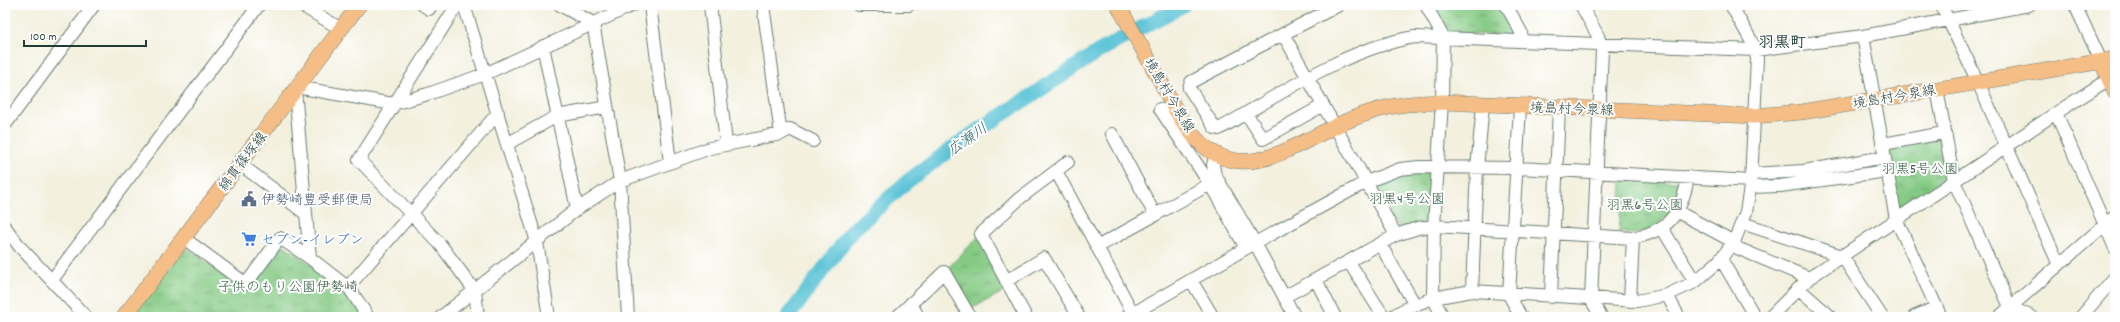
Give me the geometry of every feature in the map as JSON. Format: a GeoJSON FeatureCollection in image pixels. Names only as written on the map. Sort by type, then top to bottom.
{"type":"FeatureCollection","features":[{"type":"Feature","properties":{"kind":"main road","name":"綿貫篠塚線"},"geometry":{"type":"LineString","coordinates":[[124,317],[185,239],[359,5]]}},
{"type":"Feature","properties":{"kind":"main road","name":"境島村今泉線"},"geometry":{"type":"LineString","coordinates":[[1118,5],[1160,82],[1192,134],[1216,153],[1238,160],[1262,160],[1293,148],[1334,127],[1395,105],[1442,102],[1520,107],[1753,116],[1802,112],[2108,60]]}},
{"type":"Feature","properties":{"kind":"main road"},"geometry":{"type":"LineString","coordinates":[[2108,60],[2112,86]]}},
{"type":"Feature","properties":{"kind":"street"},"geometry":{"type":"LineString","coordinates":[[5,125],[94,5]]}},
{"type":"Feature","properties":{"kind":"street"},"geometry":{"type":"LineString","coordinates":[[52,280],[259,5]]}},
{"type":"Feature","properties":{"kind":"street"},"geometry":{"type":"LineString","coordinates":[[301,5],[341,28]]}},
{"type":"Feature","properties":{"kind":"street"},"geometry":{"type":"LineString","coordinates":[[423,5],[429,9],[431,5]]}},
{"type":"Feature","properties":{"kind":"street"},"geometry":{"type":"LineString","coordinates":[[457,5],[359,160],[440,244],[474,291],[478,317]]}},
{"type":"Feature","properties":{"kind":"street"},"geometry":{"type":"LineString","coordinates":[[464,5],[537,242],[549,317]]}},
{"type":"Feature","properties":{"kind":"street"},"geometry":{"type":"LineString","coordinates":[[560,5],[593,23]]}},
{"type":"Feature","properties":{"kind":"street"},"geometry":{"type":"LineString","coordinates":[[310,258],[295,90],[302,88],[393,104],[485,74],[633,5]]}},
{"type":"Feature","properties":{"kind":"street"},"geometry":{"type":"LineString","coordinates":[[650,5],[670,162]]}},
{"type":"Feature","properties":{"kind":"street"},"geometry":{"type":"LineString","coordinates":[[710,5],[726,144]]}},
{"type":"Feature","properties":{"kind":"street"},"geometry":{"type":"LineString","coordinates":[[763,5],[782,134]]}},
{"type":"Feature","properties":{"kind":"street"},"geometry":{"type":"LineString","coordinates":[[859,5],[909,5]]}},
{"type":"Feature","properties":{"kind":"street"},"geometry":{"type":"LineString","coordinates":[[1339,5],[1189,84],[1189,88],[1217,129],[1307,79],[1380,44],[1415,37],[1756,50],[1863,36],[1947,19],[2029,5]]}},
{"type":"Feature","properties":{"kind":"street"},"geometry":{"type":"LineString","coordinates":[[1426,5],[1443,37],[1442,102],[1434,226],[1433,298],[1442,317]]}},
{"type":"Feature","properties":{"kind":"street"},"geometry":{"type":"LineString","coordinates":[[1506,5],[1521,32],[1522,40]]}},
{"type":"Feature","properties":{"kind":"street"},"geometry":{"type":"LineString","coordinates":[[1581,5],[1601,44],[1595,236],[1591,299],[1601,317]]}},
{"type":"Feature","properties":{"kind":"street"},"geometry":{"type":"LineString","coordinates":[[1391,317],[1433,298],[1472,291],[1551,297],[1630,300],[1667,294],[1695,282],[1721,258],[1734,242],[1746,212],[1751,181],[1756,50],[1731,5]]}},
{"type":"Feature","properties":{"kind":"street"},"geometry":{"type":"LineString","coordinates":[[1941,5],[1978,82],[2059,265]]}},
{"type":"Feature","properties":{"kind":"street"},"geometry":{"type":"LineString","coordinates":[[2075,5],[2108,60]]}},
{"type":"Feature","properties":{"kind":"street"},"geometry":{"type":"LineString","coordinates":[[593,23],[620,180],[628,317]]}},
{"type":"Feature","properties":{"kind":"street"},"geometry":{"type":"LineString","coordinates":[[1283,34],[1322,106],[1396,235]]}},
{"type":"Feature","properties":{"kind":"street"},"geometry":{"type":"LineString","coordinates":[[1863,36],[1896,219],[1939,312],[1914,317]]}},
{"type":"Feature","properties":{"kind":"street"},"geometry":{"type":"LineString","coordinates":[[543,46],[577,210]]}},
{"type":"Feature","properties":{"kind":"street"},"geometry":{"type":"LineString","coordinates":[[1770,317],[1809,278],[1896,219],[2056,113],[2112,86]]}},
{"type":"Feature","properties":{"kind":"street"},"geometry":{"type":"LineString","coordinates":[[1937,89],[1954,181],[2010,307],[2032,317]]}},
{"type":"Feature","properties":{"kind":"street"},"geometry":{"type":"LineString","coordinates":[[1472,291],[1477,168],[1483,105]]}},
{"type":"Feature","properties":{"kind":"street"},"geometry":{"type":"LineString","coordinates":[[1246,113],[1263,139],[1322,106]]}},
{"type":"Feature","properties":{"kind":"street"},"geometry":{"type":"LineString","coordinates":[[507,144],[557,116],[607,107]]}},
{"type":"Feature","properties":{"kind":"street"},"geometry":{"type":"LineString","coordinates":[[1520,107],[1514,231],[1509,294],[1521,317]]}},
{"type":"Feature","properties":{"kind":"street"},"geometry":{"type":"LineString","coordinates":[[1551,297],[1560,108]]}},
{"type":"Feature","properties":{"kind":"street"},"geometry":{"type":"LineString","coordinates":[[1160,109],[1284,297],[1295,317]]}},
{"type":"Feature","properties":{"kind":"street"},"geometry":{"type":"LineString","coordinates":[[348,287],[498,113]]}},
{"type":"Feature","properties":{"kind":"street"},"geometry":{"type":"LineString","coordinates":[[2056,113],[2115,248]]}},
{"type":"Feature","properties":{"kind":"street"},"geometry":{"type":"LineString","coordinates":[[441,317],[577,210],[620,180],[726,144],[782,134],[790,129],[813,141]]}},
{"type":"Feature","properties":{"kind":"street"},"geometry":{"type":"LineString","coordinates":[[1883,144],[1944,133]]}},
{"type":"Feature","properties":{"kind":"street"},"geometry":{"type":"LineString","coordinates":[[1112,134],[1155,215]]}},
{"type":"Feature","properties":{"kind":"street"},"geometry":{"type":"LineString","coordinates":[[1216,153],[1213,165],[1215,175],[1250,246]]}},
{"type":"Feature","properties":{"kind":"street"},"geometry":{"type":"LineString","coordinates":[[1751,181],[1885,157]]}},
{"type":"Feature","properties":{"kind":"street"},"geometry":{"type":"LineString","coordinates":[[1023,316],[981,234],[1020,198],[1068,162]]}},
{"type":"Feature","properties":{"kind":"street"},"geometry":{"type":"LineString","coordinates":[[240,164],[306,214]]}},
{"type":"Feature","properties":{"kind":"street"},"geometry":{"type":"LineString","coordinates":[[1056,171],[1132,316],[1250,246],[1366,182],[1400,169],[1437,166],[1517,168],[1556,172],[1751,181],[1820,181],[1887,171]]}},
{"type":"Feature","properties":{"kind":"street"},"geometry":{"type":"LineString","coordinates":[[1284,297],[1396,235],[1418,228],[1434,226],[1632,238],[1662,228],[1678,212],[1683,201],[1688,177]]}},
{"type":"Feature","properties":{"kind":"street"},"geometry":{"type":"LineString","coordinates":[[1097,247],[1210,184]]}},
{"type":"Feature","properties":{"kind":"street"},"geometry":{"type":"LineString","coordinates":[[1678,212],[1734,242],[1737,248],[1809,278]]}},
{"type":"Feature","properties":{"kind":"street"},"geometry":{"type":"LineString","coordinates":[[2000,317],[2115,216]]}},
{"type":"Feature","properties":{"kind":"street"},"geometry":{"type":"LineString","coordinates":[[1742,223],[1842,256],[1882,317]]}},
{"type":"Feature","properties":{"kind":"street"},"geometry":{"type":"LineString","coordinates":[[5,227],[20,246],[86,317]]}},
{"type":"Feature","properties":{"kind":"street"},"geometry":{"type":"LineString","coordinates":[[1662,228],[1695,282]]}},
{"type":"Feature","properties":{"kind":"street"},"geometry":{"type":"LineString","coordinates":[[185,239],[246,284],[280,238],[310,258],[348,287],[368,317]]}},
{"type":"Feature","properties":{"kind":"street"},"geometry":{"type":"LineString","coordinates":[[1630,300],[1632,238]]}},
{"type":"Feature","properties":{"kind":"street"},"geometry":{"type":"LineString","coordinates":[[1380,244],[1415,305]]}},
{"type":"Feature","properties":{"kind":"street"},"geometry":{"type":"LineString","coordinates":[[1006,281],[1044,258],[1079,317]]}},
{"type":"Feature","properties":{"kind":"street"},"geometry":{"type":"LineString","coordinates":[[1721,258],[1755,317]]}},
{"type":"Feature","properties":{"kind":"street"},"geometry":{"type":"LineString","coordinates":[[1348,262],[1384,317]]}},
{"type":"Feature","properties":{"kind":"street"},"geometry":{"type":"LineString","coordinates":[[897,317],[944,272],[970,317]]}},
{"type":"Feature","properties":{"kind":"street"},"geometry":{"type":"LineString","coordinates":[[2081,317],[2115,277]]}},
{"type":"Feature","properties":{"kind":"street"},"geometry":{"type":"LineString","coordinates":[[1191,280],[1213,317]]}},
{"type":"Feature","properties":{"kind":"street"},"geometry":{"type":"LineString","coordinates":[[1316,280],[1336,317]]}},
{"type":"Feature","properties":{"kind":"street"},"geometry":{"type":"LineString","coordinates":[[1799,289],[1831,317]]}},
{"type":"Feature","properties":{"kind":"street"},"geometry":{"type":"LineString","coordinates":[[1667,294],[1679,317]]}},
{"type":"Feature","properties":{"kind":"street"},"geometry":{"type":"LineString","coordinates":[[911,303],[918,317]]}},
{"type":"Feature","properties":{"kind":"green space"},"geometry":{"type":"Polygon","coordinates":[[[1433,5],[1502,5],[1516,30],[1513,35],[1445,33],[1432,8],[1433,5]]]}},
{"type":"Feature","properties":{"kind":"green space","name":"羽黒5号公園"},"geometry":{"type":"Polygon","coordinates":[[[1941,138],[1948,176],[1946,182],[1903,210],[1898,208],[1889,150],[1891,146],[1941,138]]]}},
{"type":"Feature","properties":{"kind":"green space","name":"羽黒4号公園"},"geometry":{"type":"Polygon","coordinates":[[[1416,170],[1433,174],[1431,222],[1400,231],[1372,188],[1375,182],[1416,170]]]}},
{"type":"Feature","properties":{"kind":"green space","name":"羽黒6号公園"},"geometry":{"type":"Polygon","coordinates":[[[1625,179],[1680,182],[1684,185],[1678,201],[1667,217],[1652,229],[1635,234],[1629,234],[1619,232],[1622,182],[1625,179]]]}},
{"type":"Feature","properties":{"kind":"green space"},"geometry":{"type":"Polygon","coordinates":[[[978,237],[1006,288],[1005,291],[971,309],[946,270],[978,237]]]}},
{"type":"Feature","properties":{"kind":"green space","name":"子供のもり公園伊勢崎"},"geometry":{"type":"Polygon","coordinates":[[[281,243],[348,291],[364,317],[131,317],[185,249],[188,249],[246,290],[281,243]]]}},
{"type":"Feature","properties":{"kind":"waterway","name":"広瀬川"},"geometry":{"type":"LineString","coordinates":[[788,317],[852,231],[909,180],[962,141],[1101,50],[1183,5]]}},
{"type":"Feature","properties":{"kind":"place","name":"伊勢崎豊受郵便局"},"geometry":{"type":"Point","coordinates":[249,199]}},
{"type":"Feature","properties":{"kind":"place","name":"セブン-イレブン"},"geometry":{"type":"Point","coordinates":[249,239]}},
{"type":"Feature","properties":{"kind":"district","name":"羽黒町"},"geometry":{"type":"Point","coordinates":[1782,41]}}]}
